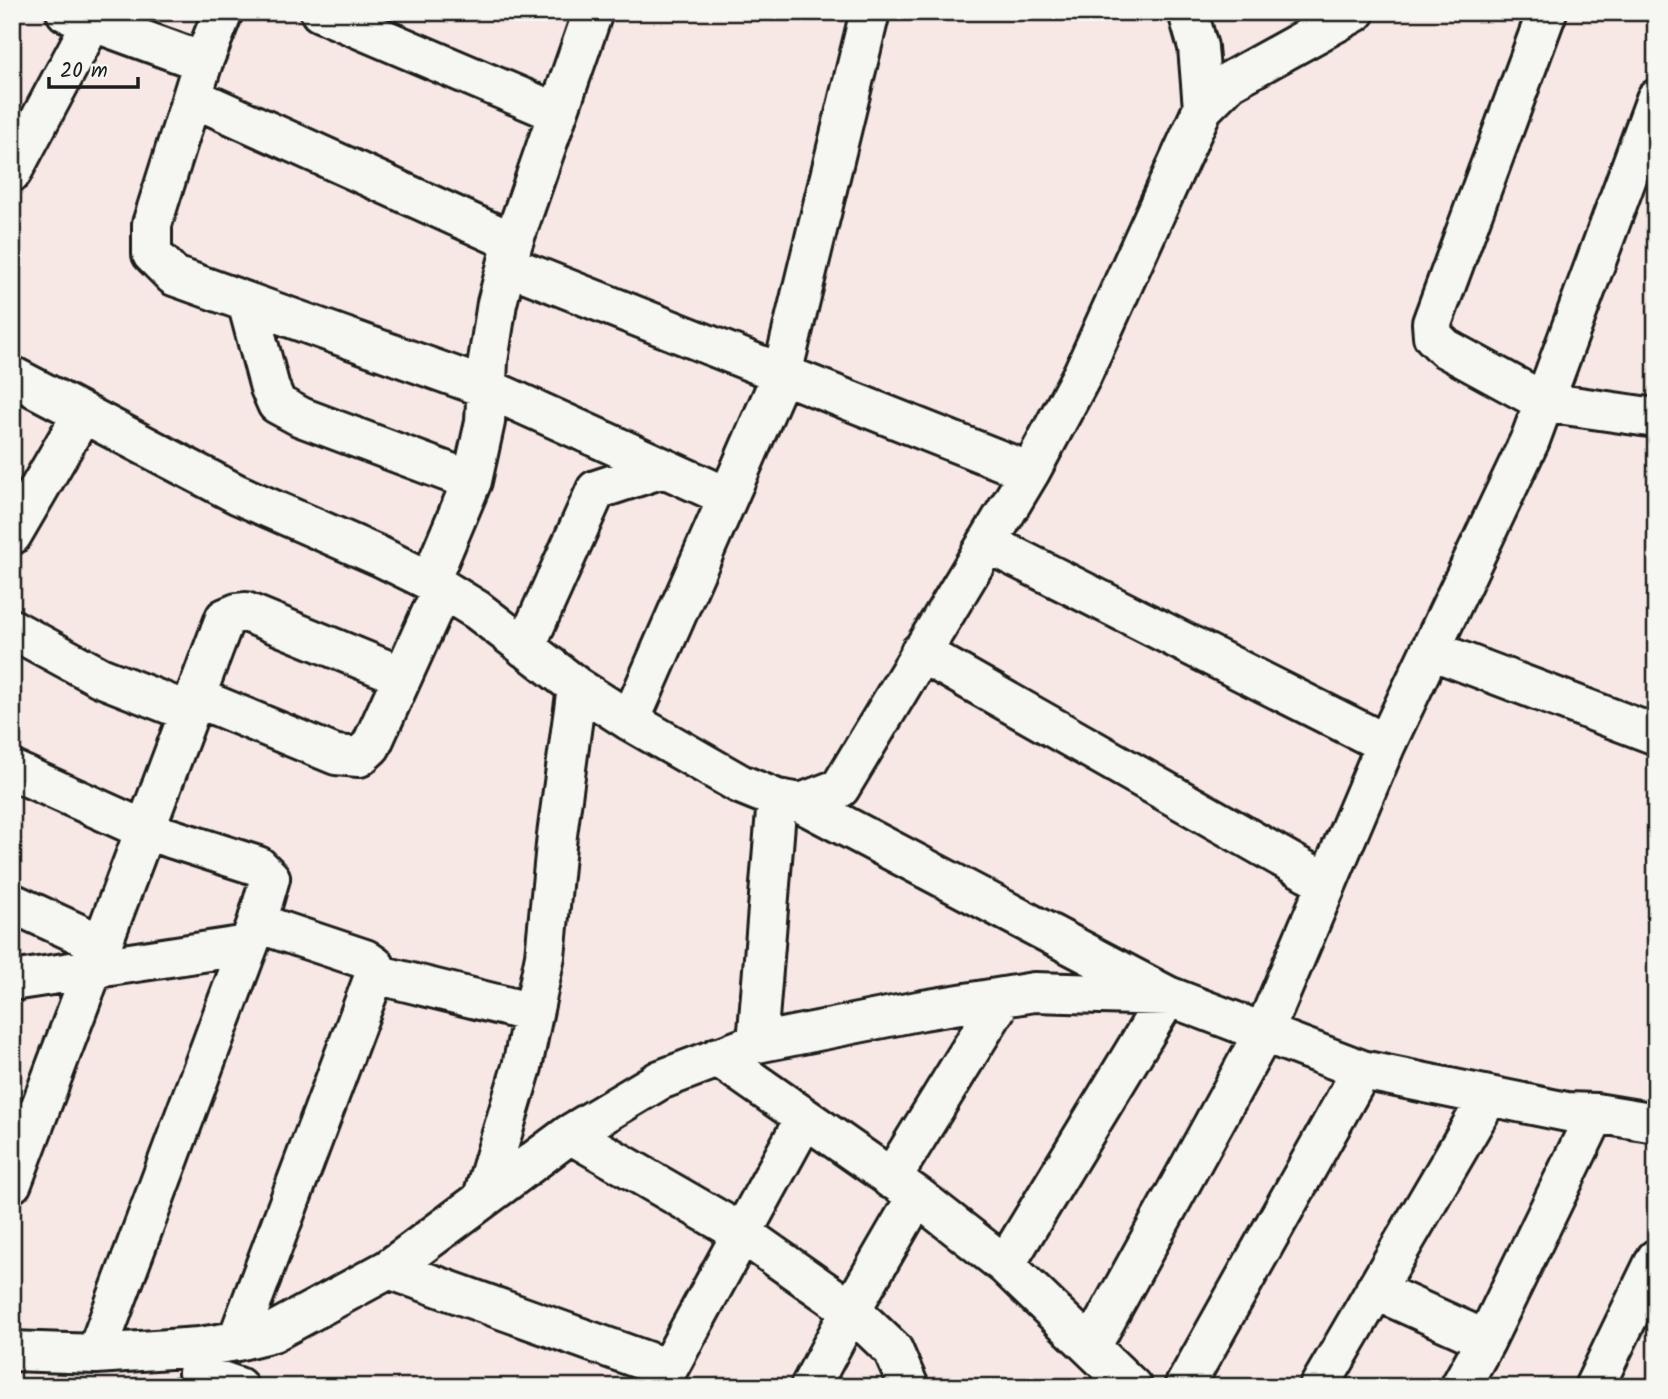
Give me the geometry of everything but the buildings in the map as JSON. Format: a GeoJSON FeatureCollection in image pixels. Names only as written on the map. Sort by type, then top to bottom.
{"type":"FeatureCollection","features":[{"type":"Feature","properties":{"kind":"street"},"geometry":{"type":"LineString","coordinates":[[223,12],[198,79],[152,224],[152,254],[174,275],[486,388],[728,497]]}},
{"type":"Feature","properties":{"kind":"street"},"geometry":{"type":"LineString","coordinates":[[320,12],[558,113]]}},
{"type":"Feature","properties":{"kind":"street"},"geometry":{"type":"LineString","coordinates":[[12,629],[100,677],[192,704],[336,755],[359,757],[371,746],[402,676],[472,481],[485,422],[488,361],[497,303],[510,253],[593,12]]}},
{"type":"Feature","properties":{"kind":"street"},"geometry":{"type":"LineString","coordinates":[[630,721],[782,374],[870,12]]}},
{"type":"Feature","properties":{"kind":"street"},"geometry":{"type":"LineString","coordinates":[[1188,12],[1198,47],[1203,108]]}},
{"type":"Feature","properties":{"kind":"street"},"geometry":{"type":"LineString","coordinates":[[789,801],[839,789],[1030,472],[1082,375],[1203,108],[1230,81],[1356,12]]}},
{"type":"Feature","properties":{"kind":"street"},"geometry":{"type":"LineString","coordinates":[[1547,12],[1432,323],[1433,335],[1445,348],[1544,402],[1656,418]]}},
{"type":"Feature","properties":{"kind":"street"},"geometry":{"type":"LineString","coordinates":[[12,172],[79,17],[198,79],[510,253],[782,374],[1030,472]]}},
{"type":"Feature","properties":{"kind":"street"},"geometry":{"type":"LineString","coordinates":[[1091,1347],[1264,1032],[1386,744],[1530,440],[1656,99]]}},
{"type":"Feature","properties":{"kind":"street"},"geometry":{"type":"LineString","coordinates":[[247,302],[270,388],[277,404],[301,417],[472,481]]}},
{"type":"Feature","properties":{"kind":"street"},"geometry":{"type":"LineString","coordinates":[[12,376],[237,494],[379,556],[436,585],[477,610],[577,687],[630,721],[740,784],[789,801],[1168,996],[1362,1070],[1567,1112],[1596,1113],[1656,1123]]}},
{"type":"Feature","properties":{"kind":"street"},"geometry":{"type":"LineString","coordinates":[[12,535],[83,413]]}},
{"type":"Feature","properties":{"kind":"street"},"geometry":{"type":"LineString","coordinates":[[557,421],[596,490]]}},
{"type":"Feature","properties":{"kind":"street"},"geometry":{"type":"LineString","coordinates":[[525,648],[596,490],[663,468]]}},
{"type":"Feature","properties":{"kind":"street"},"geometry":{"type":"LineString","coordinates":[[987,543],[1386,744]]}},
{"type":"Feature","properties":{"kind":"street"},"geometry":{"type":"LineString","coordinates":[[12,1183],[225,618],[246,612],[402,676]]}},
{"type":"Feature","properties":{"kind":"street"},"geometry":{"type":"LineString","coordinates":[[1431,650],[1656,735]]}},
{"type":"Feature","properties":{"kind":"street"},"geometry":{"type":"LineString","coordinates":[[920,652],[1327,883]]}},
{"type":"Feature","properties":{"kind":"street"},"geometry":{"type":"LineString","coordinates":[[482,1197],[522,1067],[545,956],[557,835],[577,687]]}},
{"type":"Feature","properties":{"kind":"street"},"geometry":{"type":"LineString","coordinates":[[12,770],[145,830],[258,866],[270,878],[253,934],[96,1354]]}},
{"type":"Feature","properties":{"kind":"street"},"geometry":{"type":"LineString","coordinates":[[757,1044],[789,801]]}},
{"type":"Feature","properties":{"kind":"street"},"geometry":{"type":"LineString","coordinates":[[12,903],[98,957]]}},
{"type":"Feature","properties":{"kind":"street"},"geometry":{"type":"LineString","coordinates":[[12,981],[98,957],[253,934],[365,959],[375,966],[375,974],[237,1341]]}},
{"type":"Feature","properties":{"kind":"street"},"geometry":{"type":"LineString","coordinates":[[375,974],[533,1013]]}},
{"type":"Feature","properties":{"kind":"street"},"geometry":{"type":"LineString","coordinates":[[196,1369],[237,1341],[273,1332],[389,1269],[482,1197],[570,1134],[660,1080],[718,1057],[757,1044],[923,1010],[1034,992],[1168,996]]}},
{"type":"Feature","properties":{"kind":"street"},"geometry":{"type":"LineString","coordinates":[[1005,1265],[1168,996]]}},
{"type":"Feature","properties":{"kind":"street"},"geometry":{"type":"LineString","coordinates":[[810,1387],[851,1310],[904,1188],[1003,997]]}},
{"type":"Feature","properties":{"kind":"street"},"geometry":{"type":"LineString","coordinates":[[718,1057],[904,1188],[1005,1265],[1132,1387]]}},
{"type":"Feature","properties":{"kind":"street"},"geometry":{"type":"LineString","coordinates":[[1184,1387],[1362,1070]]}},
{"type":"Feature","properties":{"kind":"street"},"geometry":{"type":"LineString","coordinates":[[1320,1387],[1489,1096]]}},
{"type":"Feature","properties":{"kind":"street"},"geometry":{"type":"LineString","coordinates":[[1460,1387],[1486,1340],[1596,1113]]}},
{"type":"Feature","properties":{"kind":"street"},"geometry":{"type":"LineString","coordinates":[[389,1269],[664,1378],[805,1118]]}},
{"type":"Feature","properties":{"kind":"street"},"geometry":{"type":"LineString","coordinates":[[570,1134],[743,1234],[851,1310],[893,1350],[909,1387]]}},
{"type":"Feature","properties":{"kind":"street"},"geometry":{"type":"LineString","coordinates":[[1594,1387],[1656,1259]]}},
{"type":"Feature","properties":{"kind":"street"},"geometry":{"type":"LineString","coordinates":[[1375,1290],[1486,1340]]}},
{"type":"Feature","properties":{"kind":"street"},"geometry":{"type":"LineString","coordinates":[[12,1351],[96,1354],[196,1369],[238,1387]]}}]}
